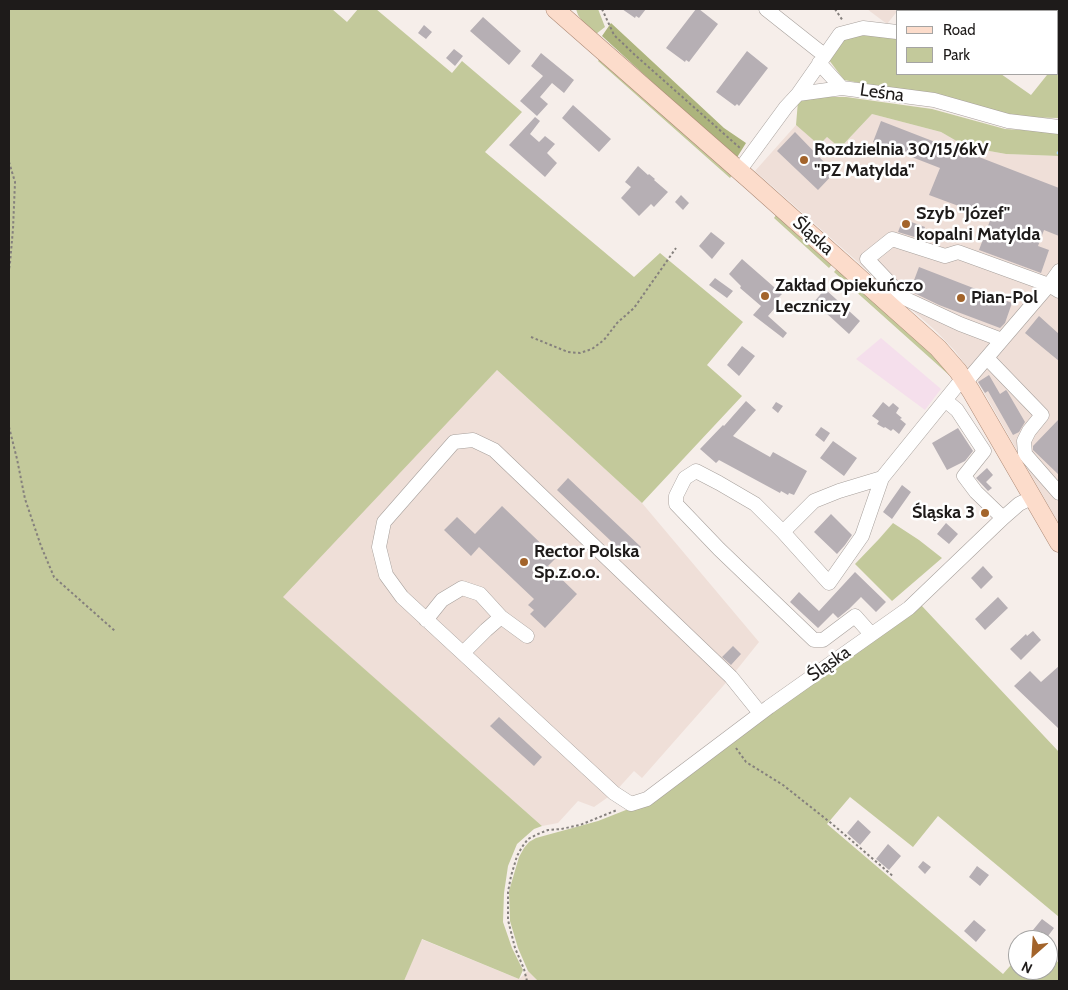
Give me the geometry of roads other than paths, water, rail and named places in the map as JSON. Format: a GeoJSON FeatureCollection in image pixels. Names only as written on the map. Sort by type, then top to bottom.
{"type":"FeatureCollection","features":[{"type":"Feature","properties":{"kind":"main road","name":"Śląska"},"geometry":{"type":"LineString","coordinates":[[562,11],[744,164],[947,358],[964,380],[1059,543]]}},
{"type":"Feature","properties":{"kind":"street"},"geometry":{"type":"LineString","coordinates":[[766,9],[819,57],[842,88]]}},
{"type":"Feature","properties":{"kind":"street"},"geometry":{"type":"LineString","coordinates":[[744,164],[786,107],[798,94],[819,57],[840,34],[863,28],[896,32]]}},
{"type":"Feature","properties":{"kind":"street","name":"Leśna"},"geometry":{"type":"LineString","coordinates":[[798,94],[842,88],[934,100],[1008,121],[1059,127]]}},
{"type":"Feature","properties":{"kind":"street"},"geometry":{"type":"LineString","coordinates":[[1002,340],[960,324],[904,298],[867,259],[892,239],[945,256],[958,252],[1054,288]]}},
{"type":"Feature","properties":{"kind":"street"},"geometry":{"type":"LineString","coordinates":[[871,634],[855,616],[823,640],[814,640],[719,549],[676,504],[676,496],[685,478],[696,471],[755,504],[829,583],[862,536],[882,478],[945,400],[1054,288],[1059,271]]}},
{"type":"Feature","properties":{"kind":"street"},"geometry":{"type":"LineString","coordinates":[[987,358],[1042,414],[1029,431],[1024,442],[1025,454],[1059,493]]}},
{"type":"Feature","properties":{"kind":"street"},"geometry":{"type":"LineString","coordinates":[[945,400],[957,410],[984,451],[964,476],[976,492],[1003,518]]}},
{"type":"Feature","properties":{"kind":"street"},"geometry":{"type":"LineString","coordinates":[[501,617],[463,653],[402,597],[386,575],[379,547],[384,522],[454,442],[473,440],[494,450],[710,656],[731,677],[760,713]]}},
{"type":"Feature","properties":{"kind":"street"},"geometry":{"type":"LineString","coordinates":[[783,532],[814,501],[882,478]]}},
{"type":"Feature","properties":{"kind":"street","name":"Śląska"},"geometry":{"type":"LineString","coordinates":[[463,653],[614,793],[631,804],[648,799],[760,713],[909,608],[1003,518],[1019,504],[1033,497]]}},
{"type":"Feature","properties":{"kind":"street"},"geometry":{"type":"LineString","coordinates":[[426,620],[442,600],[462,588],[480,594],[501,617],[527,636]]}},
{"type":"Feature","properties":{"kind":"place","name":"Rozdzielnia 30/15/6kV \"PZ Matylda\""},"geometry":{"type":"Point","coordinates":[804,160]}},
{"type":"Feature","properties":{"kind":"place","name":"Szyb \"Józef\" kopalni Matylda"},"geometry":{"type":"Point","coordinates":[906,224]}},
{"type":"Feature","properties":{"kind":"place","name":"Zakład Opiekuńczo Leczniczy"},"geometry":{"type":"Point","coordinates":[765,296]}},
{"type":"Feature","properties":{"kind":"place","name":"Pian-Pol"},"geometry":{"type":"Point","coordinates":[961,298]}},
{"type":"Feature","properties":{"kind":"place","name":"Śląska 3"},"geometry":{"type":"Point","coordinates":[985,513]}},
{"type":"Feature","properties":{"kind":"place","name":"Rector Polska Sp.z.o.o."},"geometry":{"type":"Point","coordinates":[524,562]}}]}
